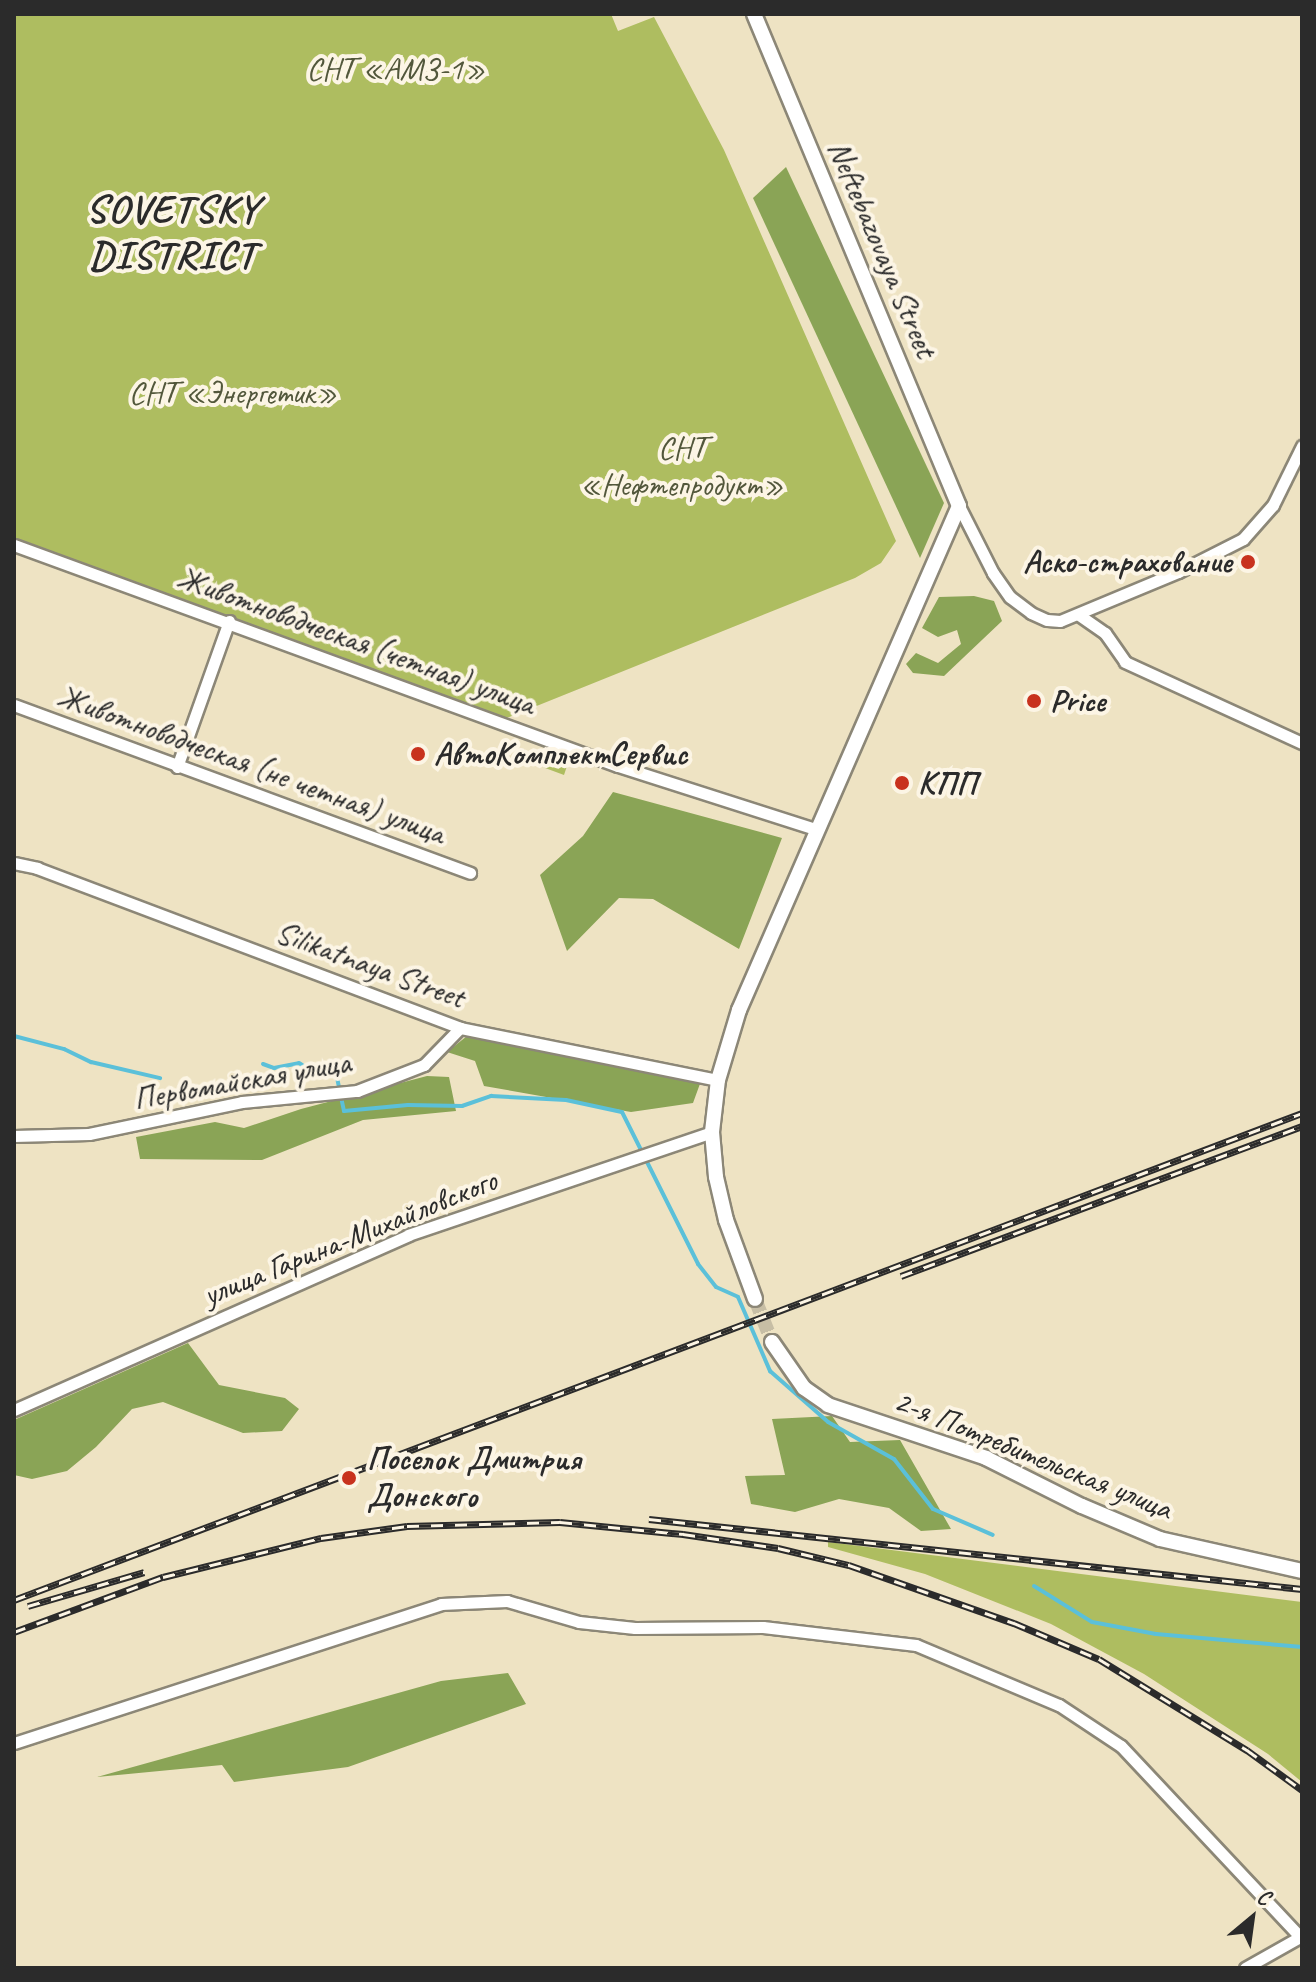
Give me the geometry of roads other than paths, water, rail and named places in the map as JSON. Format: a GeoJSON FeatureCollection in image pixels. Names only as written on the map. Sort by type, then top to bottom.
{"type":"FeatureCollection","features":[{"type":"Feature","properties":{"kind":"street","name":"Neftebazovaya Street"},"geometry":{"type":"LineString","coordinates":[[754,14],[959,506]]}},
{"type":"Feature","properties":{"kind":"street"},"geometry":{"type":"LineString","coordinates":[[959,506],[993,573],[1016,603],[1047,620],[1079,615],[1201,562],[1243,539],[1273,505],[1302,446]]}},
{"type":"Feature","properties":{"kind":"street"},"geometry":{"type":"LineString","coordinates":[[755,1299],[726,1220],[716,1177],[712,1132],[718,1080],[739,1010],[959,506]]}},
{"type":"Feature","properties":{"kind":"street","name":"Животноводческая (четная) улица"},"geometry":{"type":"LineString","coordinates":[[15,548],[229,621],[618,766],[816,829]]}},
{"type":"Feature","properties":{"kind":"street"},"geometry":{"type":"LineString","coordinates":[[1079,615],[1105,633],[1125,662],[1302,743]]}},
{"type":"Feature","properties":{"kind":"street"},"geometry":{"type":"LineString","coordinates":[[177,767],[229,621]]}},
{"type":"Feature","properties":{"kind":"street","name":"Животноводческая (не четная) улица"},"geometry":{"type":"LineString","coordinates":[[14,705],[470,873]]}},
{"type":"Feature","properties":{"kind":"street","name":"Silikatnaya Street"},"geometry":{"type":"LineString","coordinates":[[14,863],[51,873],[460,1028],[718,1080]]}},
{"type":"Feature","properties":{"kind":"street","name":"Первомайская улица"},"geometry":{"type":"LineString","coordinates":[[14,1136],[89,1134],[242,1102],[357,1091],[424,1065],[460,1028]]}},
{"type":"Feature","properties":{"kind":"street","name":"улица Гарина-Михайловского"},"geometry":{"type":"LineString","coordinates":[[14,1410],[408,1235],[712,1132]]}},
{"type":"Feature","properties":{"kind":"street","name":"2-я Потребительская улица"},"geometry":{"type":"LineString","coordinates":[[772,1342],[804,1388],[828,1405],[986,1458],[1082,1506],[1160,1539],[1302,1571]]}},
{"type":"Feature","properties":{"kind":"street"},"geometry":{"type":"LineString","coordinates":[[14,1743],[441,1604],[507,1601],[593,1624],[635,1628],[763,1627],[916,1645],[1059,1705],[1121,1746],[1301,1938],[1245,1968]]}},
{"type":"Feature","properties":{"kind":"waterway"},"geometry":{"type":"LineString","coordinates":[[14,1036],[64,1049],[91,1062],[160,1078]]}},
{"type":"Feature","properties":{"kind":"waterway"},"geometry":{"type":"LineString","coordinates":[[263,1064],[274,1068],[299,1063],[307,1068],[335,1068],[344,1111],[408,1105],[462,1106],[491,1096],[566,1100],[622,1112],[698,1264],[716,1287],[738,1297],[770,1371],[828,1422],[894,1459],[933,1509],[993,1535]]}},
{"type":"Feature","properties":{"kind":"waterway"},"geometry":{"type":"LineString","coordinates":[[1034,1586],[1092,1622],[1156,1634],[1302,1647]]}},
{"type":"Feature","properties":{"kind":"tunnel"},"geometry":{"type":"LineString","coordinates":[[755,1299],[772,1342]]}},
{"type":"Feature","properties":{"kind":"railway"},"geometry":{"type":"LineString","coordinates":[[14,1600],[1302,1113]]}},
{"type":"Feature","properties":{"kind":"railway"},"geometry":{"type":"LineString","coordinates":[[901,1276],[1302,1126]]}},
{"type":"Feature","properties":{"kind":"railway"},"geometry":{"type":"LineString","coordinates":[[649,1519],[1302,1589]]}},
{"type":"Feature","properties":{"kind":"railway"},"geometry":{"type":"LineString","coordinates":[[14,1632],[163,1577],[321,1538],[407,1526],[560,1522],[683,1534],[778,1548],[849,1565],[1014,1623],[1099,1659],[1247,1750],[1302,1790]]}},
{"type":"Feature","properties":{"kind":"railway"},"geometry":{"type":"LineString","coordinates":[[28,1606],[144,1572]]}},
{"type":"Feature","properties":{"kind":"place","name":"Аско-страхование"},"geometry":{"type":"Point","coordinates":[1248,562]}},
{"type":"Feature","properties":{"kind":"place","name":"Price"},"geometry":{"type":"Point","coordinates":[1034,701]}},
{"type":"Feature","properties":{"kind":"place","name":"АвтоКомплектСервис"},"geometry":{"type":"Point","coordinates":[418,754]}},
{"type":"Feature","properties":{"kind":"place","name":"КПП"},"geometry":{"type":"Point","coordinates":[902,783]}},
{"type":"Feature","properties":{"kind":"place","name":"Поселок Дмитрия Донского"},"geometry":{"type":"Point","coordinates":[349,1478]}},
{"type":"Feature","properties":{"kind":"district","name":"SOVETSKY DISTRICT"},"geometry":{"type":"Point","coordinates":[173,232]}},
{"type":"Feature","properties":{"kind":"park label","name":"СНТ «АМЗ-1»"},"geometry":{"type":"Point","coordinates":[396,69]}},
{"type":"Feature","properties":{"kind":"park label","name":"СНТ «Энергетик»"},"geometry":{"type":"Point","coordinates":[233,393]}},
{"type":"Feature","properties":{"kind":"park label","name":"СНТ «Нефтепродукт»"},"geometry":{"type":"Point","coordinates":[682,468]}}]}
